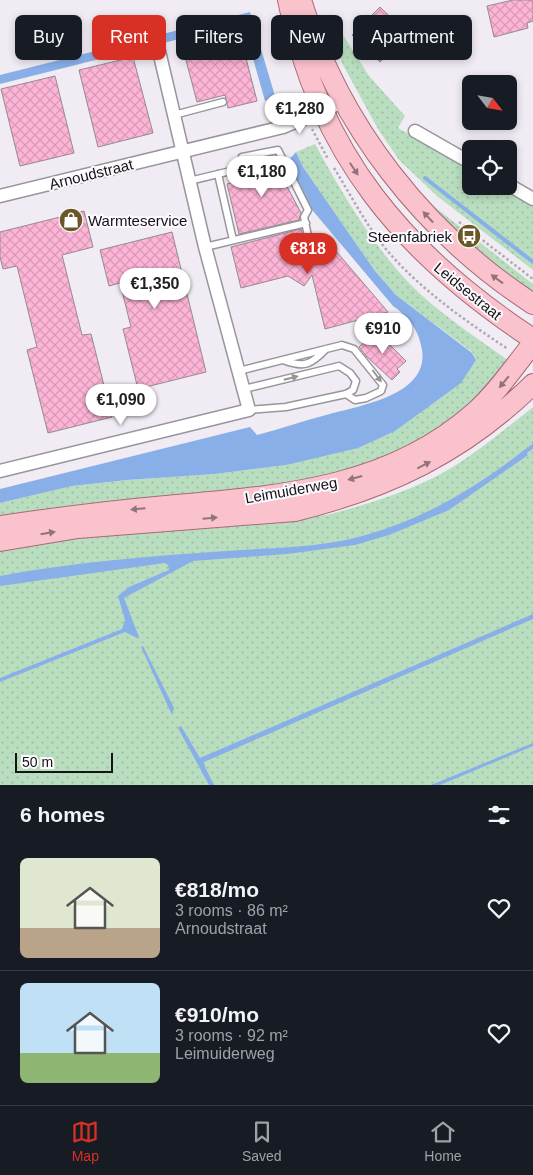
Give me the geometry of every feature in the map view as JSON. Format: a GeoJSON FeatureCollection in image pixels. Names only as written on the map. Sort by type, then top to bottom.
{"type":"FeatureCollection","features":[{"type":"Feature","properties":{"kind":"main road","name":"Leidsestraat"},"geometry":{"type":"LineString","coordinates":[[288,0],[293,27],[322,112],[356,172],[399,227],[430,260],[476,299],[533,341]]}},
{"type":"Feature","properties":{"kind":"main road","name":"Leidsestraat"},"geometry":{"type":"LineString","coordinates":[[301,0],[328,74],[343,102],[407,194],[439,228],[486,271],[533,304]]}},
{"type":"Feature","properties":{"kind":"main road","name":"Leimuiderweg"},"geometry":{"type":"LineString","coordinates":[[0,526],[98,513],[274,497],[370,474],[402,460],[437,439],[473,413],[495,393],[533,341]]}},
{"type":"Feature","properties":{"kind":"main road","name":"Leimuiderweg"},"geometry":{"type":"LineString","coordinates":[[0,541],[78,528],[295,511],[330,502],[362,492],[447,453],[487,425],[533,384]]}},
{"type":"Feature","properties":{"kind":"street"},"geometry":{"type":"LineString","coordinates":[[0,471],[249,410],[204,247],[161,60]]}},
{"type":"Feature","properties":{"kind":"street","name":"Arnoudstraat"},"geometry":{"type":"LineString","coordinates":[[0,196],[283,127],[343,102]]}},
{"type":"Feature","properties":{"kind":"street"},"geometry":{"type":"LineString","coordinates":[[415,131],[462,158]]}},
{"type":"Feature","properties":{"kind":"street"},"geometry":{"type":"LineString","coordinates":[[517,190],[533,199]]}},
{"type":"Feature","properties":{"kind":"lane"},"geometry":{"type":"LineString","coordinates":[[173,115],[223,102]]}},
{"type":"Feature","properties":{"kind":"lane"},"geometry":{"type":"LineString","coordinates":[[189,181],[243,168],[242,157],[278,150],[308,210],[304,217],[308,236]]}},
{"type":"Feature","properties":{"kind":"lane"},"geometry":{"type":"LineString","coordinates":[[218,174],[233,240]]}},
{"type":"Feature","properties":{"kind":"lane"},"geometry":{"type":"LineString","coordinates":[[204,247],[306,223]]}},
{"type":"Feature","properties":{"kind":"lane"},"geometry":{"type":"LineString","coordinates":[[239,371],[342,344],[354,349],[383,385],[381,391],[366,398],[354,400],[346,394]]}},
{"type":"Feature","properties":{"kind":"lane"},"geometry":{"type":"LineString","coordinates":[[244,389],[339,366],[350,373],[356,381],[353,390],[346,394],[286,407],[249,410]]}},
{"type":"Feature","properties":{"kind":"path"},"geometry":{"type":"LineString","coordinates":[[455,219],[533,279]]}},
{"type":"Feature","properties":{"kind":"green space"},"geometry":{"type":"Polygon","coordinates":[[[343,35],[353,51],[353,60],[359,60],[369,76],[405,116],[398,128],[462,164],[462,195],[517,195],[517,193],[533,202],[533,270],[437,196],[399,160],[378,129],[341,60],[343,60],[343,35]]]}},
{"type":"Feature","properties":{"kind":"green space"},"geometry":{"type":"Polygon","coordinates":[[[315,144],[358,217],[395,268],[432,304],[509,361],[499,377],[439,431],[334,480],[0,522],[0,503],[72,486],[215,474],[286,465],[476,359],[472,352],[396,295],[375,271],[303,167],[296,152],[315,144]]]}},
{"type":"Feature","properties":{"kind":"green space"},"geometry":{"type":"Polygon","coordinates":[[[408,186],[533,284],[533,299],[523,292],[484,254],[454,231],[408,186]]]}},
{"type":"Feature","properties":{"kind":"green space"},"geometry":{"type":"Polygon","coordinates":[[[533,407],[533,785],[0,785],[0,545],[327,515],[388,497],[446,471],[491,440],[533,407]]]}},
{"type":"Feature","properties":{"kind":"water"},"geometry":{"type":"Polygon","coordinates":[[[250,12],[251,15],[238,15],[250,12]]]}},
{"type":"Feature","properties":{"kind":"water"},"geometry":{"type":"Polygon","coordinates":[[[176,31],[176,40],[166,42],[166,33],[176,31]]]}},
{"type":"Feature","properties":{"kind":"water"},"geometry":{"type":"Polygon","coordinates":[[[261,49],[275,96],[265,101],[253,60],[261,60],[261,49]]]}},
{"type":"Feature","properties":{"kind":"water"},"geometry":{"type":"Polygon","coordinates":[[[92,52],[92,60],[96,60],[0,84],[0,75],[60,60],[82,60],[82,54],[92,52]]]}},
{"type":"Feature","properties":{"kind":"water"},"geometry":{"type":"Polygon","coordinates":[[[296,152],[303,167],[375,271],[396,295],[472,353],[476,360],[461,383],[395,431],[358,448],[286,465],[215,474],[72,486],[0,503],[0,489],[250,427],[257,435],[266,433],[374,402],[406,386],[416,376],[422,362],[421,345],[414,327],[393,306],[308,205],[288,161],[296,152]]]}},
{"type":"Feature","properties":{"kind":"water"},"geometry":{"type":"Polygon","coordinates":[[[524,450],[528,455],[449,510],[389,535],[355,545],[287,554],[193,561],[124,598],[139,637],[137,638],[125,632],[0,682],[0,678],[122,629],[125,620],[118,596],[129,587],[169,570],[168,565],[165,563],[0,586],[0,576],[113,560],[331,543],[371,534],[418,516],[462,493],[524,450]]]}},
{"type":"Feature","properties":{"kind":"water"},"geometry":{"type":"Polygon","coordinates":[[[533,614],[533,619],[204,762],[214,785],[209,785],[178,728],[181,726],[200,758],[533,614]]]}},
{"type":"Feature","properties":{"kind":"water"},"geometry":{"type":"Polygon","coordinates":[[[143,646],[174,708],[172,715],[141,647],[143,646]]]}},
{"type":"Feature","properties":{"kind":"water"},"geometry":{"type":"Polygon","coordinates":[[[533,743],[533,746],[440,785],[431,785],[533,743]]]}},
{"type":"Feature","properties":{"kind":"building"},"geometry":{"type":"Polygon","coordinates":[[[513,0],[533,0],[533,21],[527,23],[528,28],[494,37],[487,6],[513,0]]]}},
{"type":"Feature","properties":{"kind":"building"},"geometry":{"type":"Polygon","coordinates":[[[380,7],[388,15],[372,15],[380,7]]]}},
{"type":"Feature","properties":{"kind":"building"},"geometry":{"type":"Polygon","coordinates":[[[121,60],[134,60],[153,133],[98,147],[79,70],[121,60]]]}},
{"type":"Feature","properties":{"kind":"building"},"geometry":{"type":"Polygon","coordinates":[[[186,60],[246,60],[257,101],[228,108],[225,95],[197,102],[186,60]]]}},
{"type":"Feature","properties":{"kind":"building"},"geometry":{"type":"Polygon","coordinates":[[[55,76],[74,153],[20,166],[1,89],[55,76]]]}},
{"type":"Feature","properties":{"kind":"building"},"geometry":{"type":"Polygon","coordinates":[[[271,156],[301,213],[299,220],[239,234],[227,184],[252,177],[248,161],[271,156]]]}},
{"type":"Feature","properties":{"kind":"building"},"geometry":{"type":"Polygon","coordinates":[[[84,211],[93,247],[62,255],[82,335],[91,334],[112,417],[48,433],[27,350],[37,347],[17,266],[3,269],[0,257],[0,232],[84,211]]]}},
{"type":"Feature","properties":{"kind":"building"},"geometry":{"type":"Polygon","coordinates":[[[301,229],[306,247],[330,244],[388,312],[325,329],[312,275],[304,286],[288,276],[241,288],[231,247],[301,229]]]}},
{"type":"Feature","properties":{"kind":"building"},"geometry":{"type":"Polygon","coordinates":[[[172,232],[206,372],[138,389],[123,329],[131,327],[120,283],[109,286],[100,250],[172,232]]]}},
{"type":"Feature","properties":{"kind":"building"},"geometry":{"type":"Polygon","coordinates":[[[376,331],[406,361],[397,369],[400,372],[392,380],[359,347],[376,331]]]}},
{"type":"Feature","properties":{"kind":"waterway"},"geometry":{"type":"LineString","coordinates":[[425,178],[533,262]]}},
{"type":"Feature","properties":{"kind":"waterway"},"geometry":{"type":"LineString","coordinates":[[525,452],[533,446]]}},
{"type":"Feature","properties":{"kind":"place","name":"Warmteservice"},"geometry":{"type":"Point","coordinates":[71,220]}},
{"type":"Feature","properties":{"kind":"place","name":"Steenfabriek"},"geometry":{"type":"Point","coordinates":[469,236]}}]}
